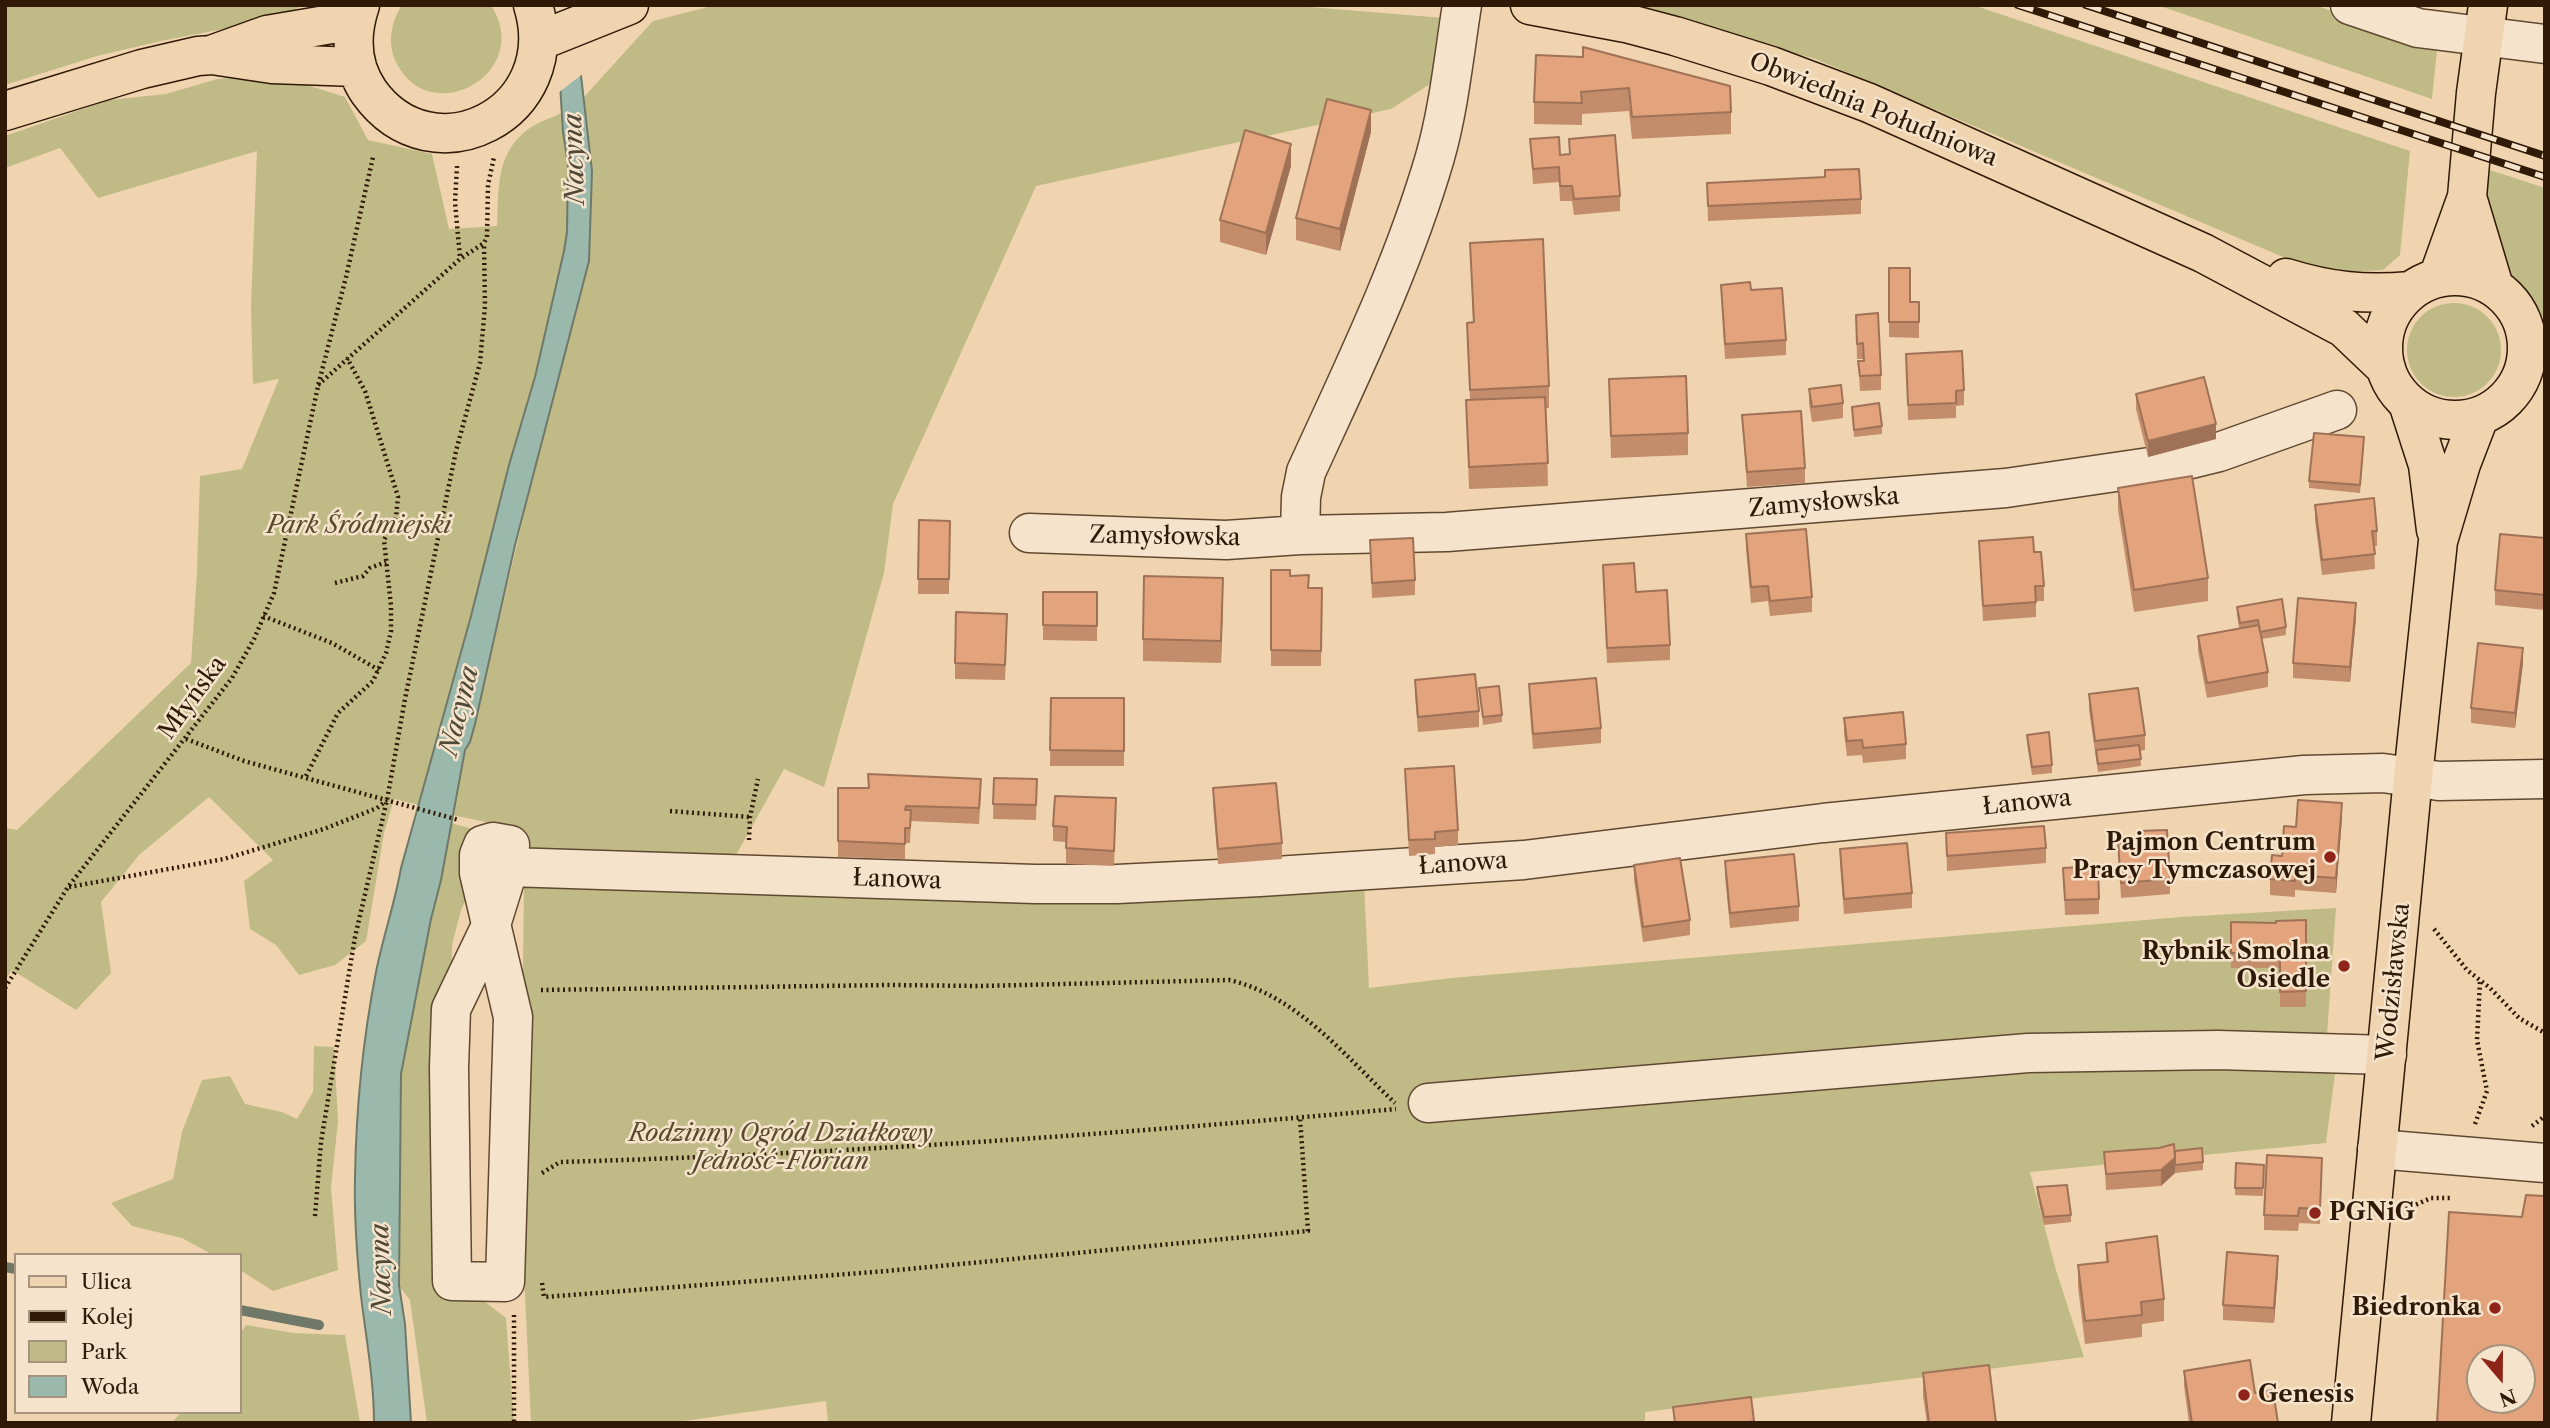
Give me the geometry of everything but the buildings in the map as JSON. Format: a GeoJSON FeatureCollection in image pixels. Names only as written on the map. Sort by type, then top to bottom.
{"type":"FeatureCollection","features":[{"type":"Feature","properties":{"kind":"main road","name":"Obwiednia Południowa"},"geometry":{"type":"LineString","coordinates":[[1530,5],[1626,23],[1675,36],[1793,74],[1869,103],[2203,253],[2333,321],[2351,334],[2386,368]]}},
{"type":"Feature","properties":{"kind":"main road"},"geometry":{"type":"LineString","coordinates":[[5,111],[142,69],[212,55],[267,35],[357,13],[353,44],[357,67],[364,85],[375,100],[405,123],[441,133],[460,131],[491,121],[516,101],[533,74],[536,23],[625,8]]}},
{"type":"Feature","properties":{"kind":"main road"},"geometry":{"type":"LineString","coordinates":[[2425,285],[2467,197],[2476,93],[2486,21]]}},
{"type":"Feature","properties":{"kind":"main road"},"geometry":{"type":"LineString","coordinates":[[212,55],[272,64],[357,67]]}},
{"type":"Feature","properties":{"kind":"main road"},"geometry":{"type":"LineString","coordinates":[[2467,197],[2494,287]]}},
{"type":"Feature","properties":{"kind":"main road","name":"Obwiednia Południowa"},"geometry":{"type":"LineString","coordinates":[[2203,253],[2328,290],[2364,294],[2425,285]]}},
{"type":"Feature","properties":{"kind":"main road"},"geometry":{"type":"LineString","coordinates":[[2468,277],[2494,287],[2534,325],[2527,340],[2531,380],[2500,405],[2479,417],[2458,421],[2439,419],[2422,413],[2408,403],[2393,386],[2386,368],[2383,345],[2388,322],[2400,302],[2425,285],[2468,277]]}},
{"type":"Feature","properties":{"kind":"main road","name":"Wodzisławska"},"geometry":{"type":"LineString","coordinates":[[2408,403],[2428,465],[2438,541]]}},
{"type":"Feature","properties":{"kind":"main road","name":"Wodzisławska"},"geometry":{"type":"LineString","coordinates":[[2351,1423],[2438,541],[2461,464],[2479,417]]}},
{"type":"Feature","properties":{"kind":"street"},"geometry":{"type":"LineString","coordinates":[[1300,535],[1301,496],[1306,472],[1384,301],[1411,232],[1436,154],[1462,5]]}},
{"type":"Feature","properties":{"kind":"street"},"geometry":{"type":"LineString","coordinates":[[2350,5],[2418,29],[2486,21],[2545,44]]}},
{"type":"Feature","properties":{"kind":"street","name":"Zamysłowska"},"geometry":{"type":"LineString","coordinates":[[1029,533],[1226,540],[1300,535],[1447,532],[2006,488],[2170,464],[2219,452],[2337,410]]}},
{"type":"Feature","properties":{"kind":"street","name":"Łanowa"},"geometry":{"type":"LineString","coordinates":[[490,928],[479,873],[479,855],[483,845],[493,842],[510,845],[509,867],[746,876],[1117,884],[1524,860],[1823,823],[2346,773],[2383,773],[2439,781],[2545,779]]}},
{"type":"Feature","properties":{"kind":"street"},"geometry":{"type":"LineString","coordinates":[[490,928],[513,1017],[505,1282],[452,1281],[449,1068],[451,1009],[490,928]]}},
{"type":"Feature","properties":{"kind":"street"},"geometry":{"type":"LineString","coordinates":[[1428,1103],[2028,1053],[2218,1050],[2387,1055]]}},
{"type":"Feature","properties":{"kind":"street"},"geometry":{"type":"LineString","coordinates":[[2377,1149],[2545,1163]]}},
{"type":"Feature","properties":{"kind":"path","name":"Młyńska"},"geometry":{"type":"LineString","coordinates":[[5,988],[68,887],[232,678],[254,639],[274,593],[318,386],[373,157]]}},
{"type":"Feature","properties":{"kind":"path"},"geometry":{"type":"LineString","coordinates":[[455,177],[460,259]]}},
{"type":"Feature","properties":{"kind":"path"},"geometry":{"type":"LineString","coordinates":[[315,1216],[321,1142],[355,937],[387,800],[456,451],[480,363],[485,306],[484,243],[487,226]]}},
{"type":"Feature","properties":{"kind":"path"},"geometry":{"type":"LineString","coordinates":[[318,386],[460,259],[484,243]]}},
{"type":"Feature","properties":{"kind":"path"},"geometry":{"type":"LineString","coordinates":[[306,776],[338,713],[373,681],[391,631],[384,540],[396,517],[398,496],[365,391],[347,358]]}},
{"type":"Feature","properties":{"kind":"path"},"geometry":{"type":"LineString","coordinates":[[335,583],[363,576],[370,568],[387,562]]}},
{"type":"Feature","properties":{"kind":"path"},"geometry":{"type":"LineString","coordinates":[[263,616],[332,643],[379,670]]}},
{"type":"Feature","properties":{"kind":"path"},"geometry":{"type":"LineString","coordinates":[[186,739],[244,761],[460,820]]}},
{"type":"Feature","properties":{"kind":"path"},"geometry":{"type":"LineString","coordinates":[[746,876],[750,817],[758,779]]}},
{"type":"Feature","properties":{"kind":"path"},"geometry":{"type":"LineString","coordinates":[[68,887],[224,859],[324,829],[377,808],[387,800]]}},
{"type":"Feature","properties":{"kind":"path"},"geometry":{"type":"LineString","coordinates":[[670,811],[750,817]]}},
{"type":"Feature","properties":{"kind":"path"},"geometry":{"type":"LineString","coordinates":[[2426,919],[2467,970],[2519,1018],[2545,1033]]}},
{"type":"Feature","properties":{"kind":"path"},"geometry":{"type":"LineString","coordinates":[[506,990],[981,986],[1229,980],[1251,987],[1292,1009],[1401,1108],[952,1145],[736,1157],[559,1161],[530,1185],[509,1189]]}},
{"type":"Feature","properties":{"kind":"path"},"geometry":{"type":"LineString","coordinates":[[2474,1127],[2487,1091],[2477,1040],[2480,980]]}},
{"type":"Feature","properties":{"kind":"path"},"geometry":{"type":"LineString","coordinates":[[544,1297],[887,1270],[1308,1231],[1300,1118]]}},
{"type":"Feature","properties":{"kind":"path"},"geometry":{"type":"LineString","coordinates":[[2406,1209],[2431,1198],[2453,1198]]}},
{"type":"Feature","properties":{"kind":"path"},"geometry":{"type":"LineString","coordinates":[[492,1282],[492,1294],[512,1311],[515,1317],[514,1423]]}},
{"type":"Feature","properties":{"kind":"green space"},"geometry":{"type":"Polygon","coordinates":[[[5,5],[304,5],[275,19],[97,56],[5,85],[5,5]]]}},
{"type":"Feature","properties":{"kind":"green space"},"geometry":{"type":"Polygon","coordinates":[[[402,5],[491,5],[501,30],[499,53],[489,72],[472,85],[452,92],[431,92],[411,82],[396,62],[391,40],[395,18],[402,5]]]}},
{"type":"Feature","properties":{"kind":"green space"},"geometry":{"type":"Polygon","coordinates":[[[716,5],[1285,5],[1444,18],[1430,84],[1391,109],[1036,186],[893,504],[884,573],[824,787],[784,769],[731,864],[528,857],[486,822],[452,815],[464,751],[475,724],[546,420],[589,261],[592,171],[584,97],[653,21],[716,5]]]}},
{"type":"Feature","properties":{"kind":"green space"},"geometry":{"type":"Polygon","coordinates":[[[1603,5],[1973,5],[2410,151],[2400,255],[2383,270],[2344,272],[2295,262],[1813,58],[1603,5]]]}},
{"type":"Feature","properties":{"kind":"green space"},"geometry":{"type":"Polygon","coordinates":[[[2157,5],[2315,5],[2437,50],[2432,99],[2157,5]]]}},
{"type":"Feature","properties":{"kind":"green space","name":"Park Śródmiejski"},"geometry":{"type":"Polygon","coordinates":[[[291,74],[310,86],[345,97],[368,140],[432,154],[449,229],[497,226],[499,186],[509,150],[531,127],[562,113],[568,164],[567,232],[564,251],[535,377],[419,805],[394,799],[384,833],[366,941],[335,965],[299,975],[276,945],[250,929],[244,881],[273,860],[209,797],[139,855],[101,902],[111,973],[76,1010],[12,970],[5,980],[5,828],[17,830],[191,663],[200,476],[242,469],[279,379],[253,384],[251,306],[257,151],[98,198],[60,148],[5,168],[5,136],[109,100],[166,94],[217,79],[291,74]]]}},
{"type":"Feature","properties":{"kind":"green space"},"geometry":{"type":"Polygon","coordinates":[[[2487,169],[2545,188],[2545,318],[2501,277],[2486,219],[2487,169]]]}},
{"type":"Feature","properties":{"kind":"green space"},"geometry":{"type":"Polygon","coordinates":[[[2454,303],[2472,306],[2487,317],[2498,332],[2501,350],[2498,368],[2487,383],[2472,394],[2454,397],[2436,394],[2421,383],[2410,368],[2407,350],[2410,332],[2421,317],[2436,306],[2454,303]]]}},
{"type":"Feature","properties":{"kind":"green space"},"geometry":{"type":"Polygon","coordinates":[[[450,823],[482,831],[473,885],[461,910],[452,945],[447,1298],[480,1298],[506,1318],[514,1423],[427,1423],[410,1300],[399,1286],[401,1074],[450,823]]]}},
{"type":"Feature","properties":{"kind":"green space","name":"Rodzinny Ogród Działkowy Jedność-Florian"},"geometry":{"type":"Polygon","coordinates":[[[1364,883],[1369,988],[1451,978],[2181,917],[2336,908],[2325,1063],[2335,1074],[2326,1143],[2030,1172],[2056,1270],[2084,1357],[1645,1412],[1645,1423],[828,1423],[826,1401],[670,1423],[531,1423],[520,1187],[524,887],[1364,883]]]}},
{"type":"Feature","properties":{"kind":"green space"},"geometry":{"type":"Polygon","coordinates":[[[314,1046],[334,1047],[338,1121],[331,1188],[338,1270],[273,1291],[242,1271],[242,1253],[209,1253],[182,1238],[132,1226],[111,1203],[173,1179],[182,1132],[202,1080],[230,1076],[245,1104],[282,1112],[297,1119],[313,1092],[314,1046]]]}},
{"type":"Feature","properties":{"kind":"green space"},"geometry":{"type":"Polygon","coordinates":[[[246,1325],[293,1333],[345,1335],[360,1423],[172,1423],[179,1414],[242,1414],[242,1331],[246,1325]]]}},
{"type":"Feature","properties":{"kind":"water","name":"Nacyna"},"geometry":{"type":"Polygon","coordinates":[[[558,51],[580,67],[592,171],[589,261],[515,545],[475,724],[465,750],[401,1074],[399,1285],[405,1324],[411,1423],[374,1423],[358,1267],[355,1207],[357,1127],[364,1049],[376,972],[401,868],[535,377],[564,251],[567,232],[568,164],[563,132],[558,51]]]}},
{"type":"Feature","properties":{"kind":"pier"},"geometry":{"type":"Polygon","coordinates":[[[550,5],[579,5],[584,73],[558,93],[550,5]]]}},
{"type":"Feature","properties":{"kind":"waterway"},"geometry":{"type":"LineString","coordinates":[[5,1267],[14,1269]]}},
{"type":"Feature","properties":{"kind":"waterway"},"geometry":{"type":"LineString","coordinates":[[242,1310],[319,1325]]}},
{"type":"Feature","properties":{"kind":"railway"},"geometry":{"type":"LineString","coordinates":[[2018,5],[2545,177]]}},
{"type":"Feature","properties":{"kind":"railway"},"geometry":{"type":"LineString","coordinates":[[2086,5],[2545,156]]}},
{"type":"Feature","properties":{"kind":"place","name":"Pajmon Centrum Pracy Tymczasowej"},"geometry":{"type":"Point","coordinates":[2330,857]}},
{"type":"Feature","properties":{"kind":"place","name":"Rybnik Smolna Osiedle"},"geometry":{"type":"Point","coordinates":[2344,966]}},
{"type":"Feature","properties":{"kind":"place","name":"PGNiG"},"geometry":{"type":"Point","coordinates":[2315,1213]}},
{"type":"Feature","properties":{"kind":"place","name":"Biedronka"},"geometry":{"type":"Point","coordinates":[2495,1308]}},
{"type":"Feature","properties":{"kind":"place","name":"Genesis"},"geometry":{"type":"Point","coordinates":[2244,1395]}}]}
